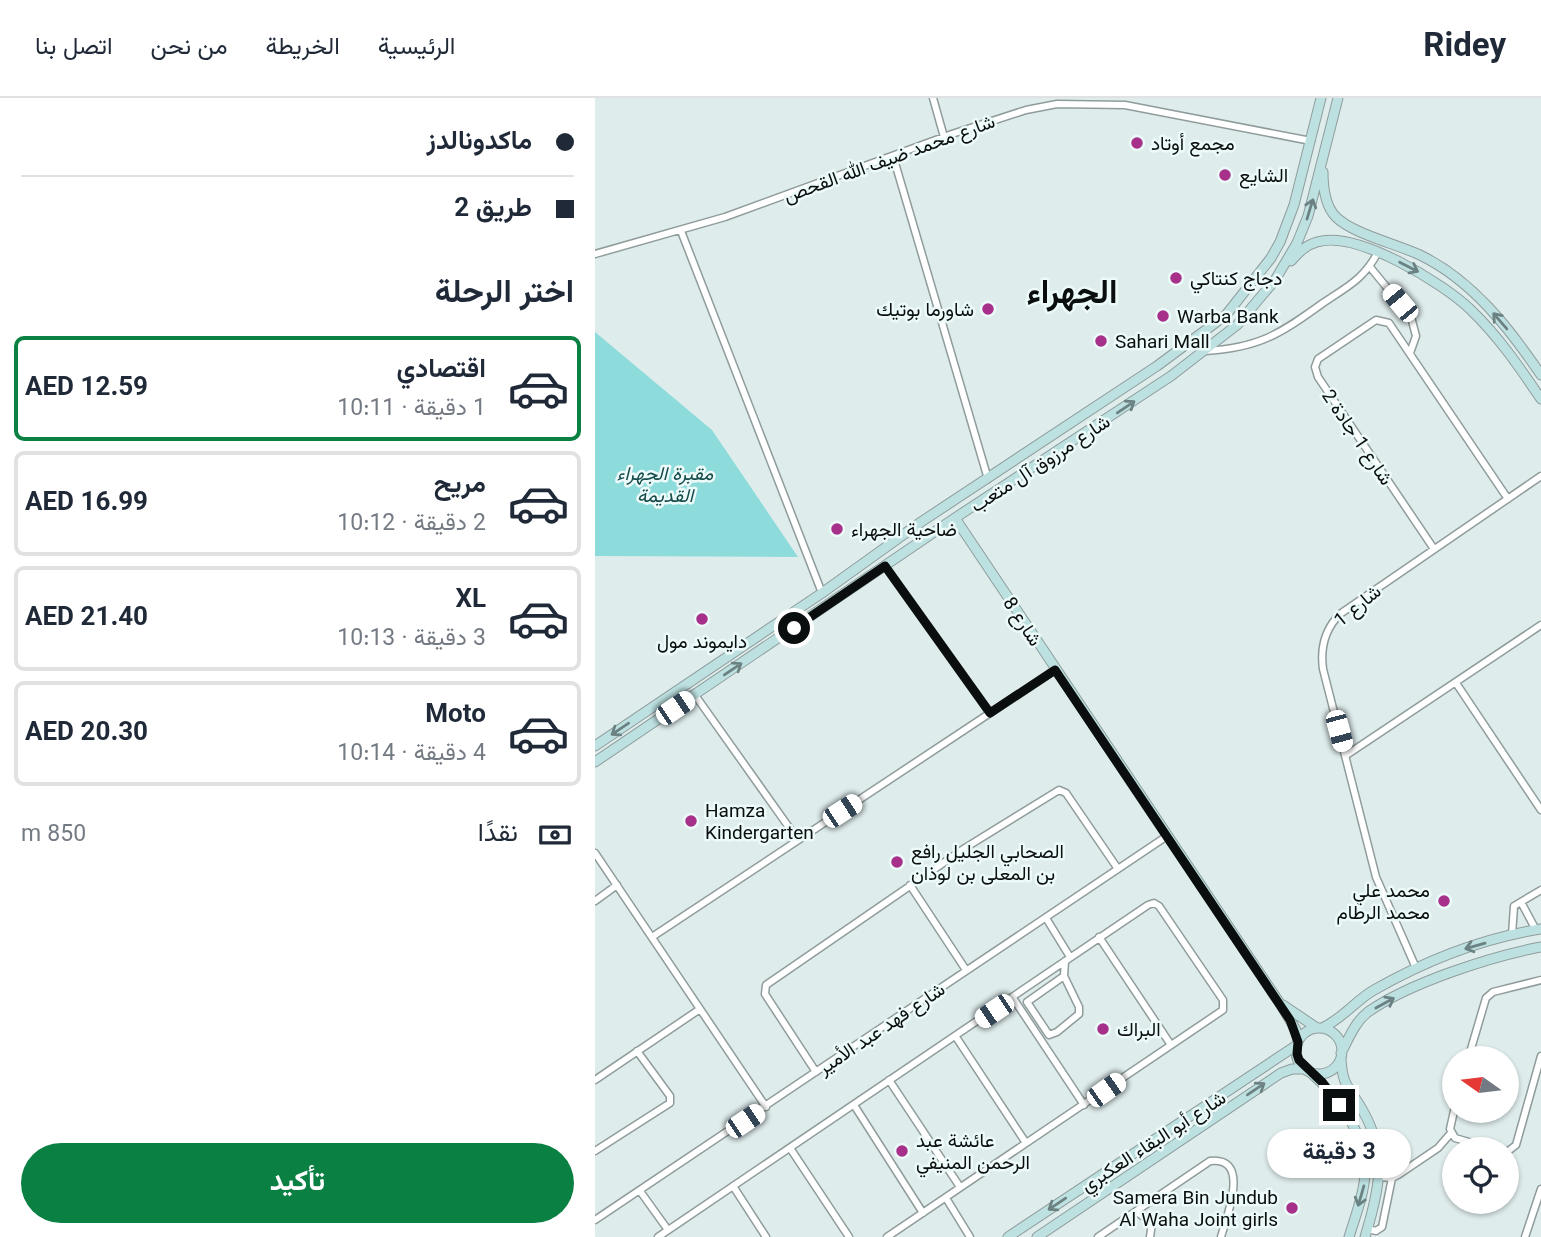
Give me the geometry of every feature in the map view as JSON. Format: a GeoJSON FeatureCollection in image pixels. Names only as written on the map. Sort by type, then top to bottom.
{"type":"FeatureCollection","features":[{"type":"Feature","properties":{"kind":"main road","name":"شارع مرزوق آل متعب"},"geometry":{"type":"LineString","coordinates":[[595,746],[765,632],[921,522],[1157,366],[1226,315],[1280,242],[1294,205],[1321,98]]}},
{"type":"Feature","properties":{"kind":"main road","name":"شارع مرزوق آل متعب"},"geometry":{"type":"LineString","coordinates":[[595,762],[955,518],[1132,403],[1237,325],[1259,302],[1282,269],[1308,216],[1338,98]]}},
{"type":"Feature","properties":{"kind":"main road"},"geometry":{"type":"LineString","coordinates":[[1325,154],[1323,175],[1328,206],[1339,220],[1421,255],[1451,274],[1499,319],[1539,369]]}},
{"type":"Feature","properties":{"kind":"main road"},"geometry":{"type":"LineString","coordinates":[[1360,246],[1359,236],[1364,232]]}},
{"type":"Feature","properties":{"kind":"main road"},"geometry":{"type":"LineString","coordinates":[[1282,269],[1300,251],[1318,241],[1341,241],[1378,253],[1417,271],[1469,308],[1494,334],[1541,400]]}},
{"type":"Feature","properties":{"kind":"main road","name":"شارع 8"},"geometry":{"type":"LineString","coordinates":[[955,518],[1279,1002],[1296,1030],[1298,1043]]}},
{"type":"Feature","properties":{"kind":"main road"},"geometry":{"type":"LineString","coordinates":[[765,632],[765,638],[772,643]]}},
{"type":"Feature","properties":{"kind":"main road"},"geometry":{"type":"LineString","coordinates":[[747,643],[755,649],[754,655]]}},
{"type":"Feature","properties":{"kind":"main road"},"geometry":{"type":"LineString","coordinates":[[1349,1237],[1364,1184],[1363,1150],[1359,1137],[1330,1092],[1299,1060],[1298,1043],[1306,1032],[1320,1028],[1375,989],[1416,968],[1458,951],[1538,930]]}},
{"type":"Feature","properties":{"kind":"main road"},"geometry":{"type":"LineString","coordinates":[[1308,1071],[1328,1072],[1338,1063],[1357,1023],[1368,1013],[1394,998],[1460,969],[1541,947]]}},
{"type":"Feature","properties":{"kind":"main road","name":"شارع 8"},"geometry":{"type":"LineString","coordinates":[[1279,1002],[1320,1028]]}},
{"type":"Feature","properties":{"kind":"main road"},"geometry":{"type":"LineString","coordinates":[[1320,1028],[1337,1037],[1343,1081],[1371,1125],[1378,1146],[1380,1177],[1366,1233]]}},
{"type":"Feature","properties":{"kind":"main road","name":"شارع أبو البقاء العكبري"},"geometry":{"type":"LineString","coordinates":[[1007,1237],[1298,1043]]}},
{"type":"Feature","properties":{"kind":"main road","name":"شارع أبو البقاء العكبري"},"geometry":{"type":"LineString","coordinates":[[1037,1237],[1281,1073],[1292,1069],[1308,1071]]}},
{"type":"Feature","properties":{"kind":"main road"},"geometry":{"type":"LineString","coordinates":[[1059,1220],[1120,1174],[1121,1169],[1116,1165]]}},
{"type":"Feature","properties":{"kind":"main road"},"geometry":{"type":"LineString","coordinates":[[1352,1225],[1360,1220],[1366,1223],[1366,1233]]}},
{"type":"Feature","properties":{"kind":"street"},"geometry":{"type":"LineString","coordinates":[[933,98],[944,137]]}},
{"type":"Feature","properties":{"kind":"street","name":"شارع محمد ضيف الله القحص"},"geometry":{"type":"LineString","coordinates":[[595,254],[725,218],[944,137],[1026,110],[1057,104],[1125,105],[1311,141]]}},
{"type":"Feature","properties":{"kind":"street"},"geometry":{"type":"LineString","coordinates":[[893,156],[988,479]]}},
{"type":"Feature","properties":{"kind":"street"},"geometry":{"type":"LineString","coordinates":[[681,231],[821,593]]}},
{"type":"Feature","properties":{"kind":"street"},"geometry":{"type":"LineString","coordinates":[[1205,351],[1244,346],[1287,330],[1357,281],[1378,253]]}},
{"type":"Feature","properties":{"kind":"street"},"geometry":{"type":"LineString","coordinates":[[1370,267],[1411,317],[1416,336],[1410,353]]}},
{"type":"Feature","properties":{"kind":"street","name":"شارع 1 جادة 2"},"geometry":{"type":"LineString","coordinates":[[1434,549],[1318,377],[1315,370],[1318,359],[1376,320],[1392,325],[1508,499]]}},
{"type":"Feature","properties":{"kind":"street","name":"شارع 1"},"geometry":{"type":"LineString","coordinates":[[1416,968],[1376,877],[1322,669],[1325,635],[1340,614],[1541,476]]}},
{"type":"Feature","properties":{"kind":"street"},"geometry":{"type":"LineString","coordinates":[[885,566],[990,713]]}},
{"type":"Feature","properties":{"kind":"street"},"geometry":{"type":"LineString","coordinates":[[1345,756],[1540,626]]}},
{"type":"Feature","properties":{"kind":"street"},"geometry":{"type":"LineString","coordinates":[[652,937],[1055,670]]}},
{"type":"Feature","properties":{"kind":"street"},"geometry":{"type":"LineString","coordinates":[[1456,683],[1541,810]]}},
{"type":"Feature","properties":{"kind":"street"},"geometry":{"type":"LineString","coordinates":[[695,695],[798,840]]}},
{"type":"Feature","properties":{"kind":"street"},"geometry":{"type":"LineString","coordinates":[[816,1072],[765,995],[765,987],[910,885],[1059,790],[1066,793],[1118,869]]}},
{"type":"Feature","properties":{"kind":"street","name":"شارع فهد عبد الأمير"},"geometry":{"type":"LineString","coordinates":[[595,1220],[1167,836]]}},
{"type":"Feature","properties":{"kind":"street"},"geometry":{"type":"LineString","coordinates":[[595,853],[766,1107]]}},
{"type":"Feature","properties":{"kind":"street"},"geometry":{"type":"LineString","coordinates":[[910,885],[966,970]]}},
{"type":"Feature","properties":{"kind":"street"},"geometry":{"type":"LineString","coordinates":[[595,901],[617,886]]}},
{"type":"Feature","properties":{"kind":"street"},"geometry":{"type":"LineString","coordinates":[[1512,935],[1514,906],[1541,890]]}},
{"type":"Feature","properties":{"kind":"street"},"geometry":{"type":"LineString","coordinates":[[1521,902],[1538,930]]}},
{"type":"Feature","properties":{"kind":"street"},"geometry":{"type":"LineString","coordinates":[[658,1237],[956,1037],[1099,937],[1148,905],[1157,904],[1223,1000],[1224,1007],[1220,1013],[887,1237]]}},
{"type":"Feature","properties":{"kind":"street"},"geometry":{"type":"LineString","coordinates":[[1046,918],[1068,959],[1064,976],[1079,1007],[1079,1014],[1052,1036],[1027,1002],[1064,976]]}},
{"type":"Feature","properties":{"kind":"street"},"geometry":{"type":"LineString","coordinates":[[1099,937],[1171,1045]]}},
{"type":"Feature","properties":{"kind":"street"},"geometry":{"type":"LineString","coordinates":[[1472,1046],[1486,998],[1493,992],[1541,980]]}},
{"type":"Feature","properties":{"kind":"street"},"geometry":{"type":"LineString","coordinates":[[1013,998],[1084,1105]]}},
{"type":"Feature","properties":{"kind":"street"},"geometry":{"type":"LineString","coordinates":[[596,1078],[700,1009]]}},
{"type":"Feature","properties":{"kind":"street"},"geometry":{"type":"LineString","coordinates":[[956,1037],[1026,1143]]}},
{"type":"Feature","properties":{"kind":"street"},"geometry":{"type":"LineString","coordinates":[[595,1151],[670,1103],[670,1096],[638,1051]]}},
{"type":"Feature","properties":{"kind":"street"},"geometry":{"type":"LineString","coordinates":[[1517,1137],[1541,1056]]}},
{"type":"Feature","properties":{"kind":"street"},"geometry":{"type":"LineString","coordinates":[[889,1080],[960,1187]]}},
{"type":"Feature","properties":{"kind":"street"},"geometry":{"type":"LineString","coordinates":[[854,1105],[923,1213]]}},
{"type":"Feature","properties":{"kind":"street"},"geometry":{"type":"LineString","coordinates":[[1380,1177],[1392,1178],[1437,1148],[1451,1133],[1452,1124]]}},
{"type":"Feature","properties":{"kind":"street"},"geometry":{"type":"LineString","coordinates":[[1451,1133],[1456,1137]]}},
{"type":"Feature","properties":{"kind":"street"},"geometry":{"type":"LineString","coordinates":[[790,1148],[849,1237]]}},
{"type":"Feature","properties":{"kind":"street"},"geometry":{"type":"LineString","coordinates":[[1098,1237],[1210,1161],[1221,1162],[1230,1170],[1235,1186],[1221,1237]]}},
{"type":"Feature","properties":{"kind":"street"},"geometry":{"type":"LineString","coordinates":[[1366,1233],[1381,1227],[1392,1178]]}},
{"type":"Feature","properties":{"kind":"street"},"geometry":{"type":"LineString","coordinates":[[733,1186],[766,1237]]}},
{"type":"Feature","properties":{"kind":"street"},"geometry":{"type":"LineString","coordinates":[[1525,1237],[1541,1189]]}},
{"type":"Feature","properties":{"kind":"street"},"geometry":{"type":"LineString","coordinates":[[640,1191],[668,1230]]}},
{"type":"Feature","properties":{"kind":"street"},"geometry":{"type":"LineString","coordinates":[[946,1198],[970,1237]]}},
{"type":"Feature","properties":{"kind":"street"},"geometry":{"type":"LineString","coordinates":[[1137,1212],[1152,1223],[1150,1237]]}},
{"type":"Feature","properties":{"kind":"green space","name":"مقبرة الجهراء القديمة"},"geometry":{"type":"Polygon","coordinates":[[[595,332],[712,430],[798,557],[595,556],[595,332]]]}},
{"type":"Feature","properties":{"kind":"place","name":"مجمع أوتاد"},"geometry":{"type":"Point","coordinates":[1137,143]}},
{"type":"Feature","properties":{"kind":"place","name":"الشايع"},"geometry":{"type":"Point","coordinates":[1225,175]}},
{"type":"Feature","properties":{"kind":"place","name":"دجاج كنتاكي"},"geometry":{"type":"Point","coordinates":[1176,278]}},
{"type":"Feature","properties":{"kind":"place","name":"شاورما بوتيك"},"geometry":{"type":"Point","coordinates":[988,309]}},
{"type":"Feature","properties":{"kind":"place","name":"Warba Bank"},"geometry":{"type":"Point","coordinates":[1163,316]}},
{"type":"Feature","properties":{"kind":"place","name":"Sahari Mall"},"geometry":{"type":"Point","coordinates":[1101,341]}},
{"type":"Feature","properties":{"kind":"place","name":"ضاحية الجهراء"},"geometry":{"type":"Point","coordinates":[837,529]}},
{"type":"Feature","properties":{"kind":"place","name":"دايموند مول"},"geometry":{"type":"Point","coordinates":[702,619]}},
{"type":"Feature","properties":{"kind":"place","name":"Hamza Kindergarten"},"geometry":{"type":"Point","coordinates":[691,821]}},
{"type":"Feature","properties":{"kind":"place","name":"الصحابي الجليل رافع بن المعلى بن لوذان"},"geometry":{"type":"Point","coordinates":[897,862]}},
{"type":"Feature","properties":{"kind":"place","name":"محمد علي محمد الرطام"},"geometry":{"type":"Point","coordinates":[1444,901]}},
{"type":"Feature","properties":{"kind":"place","name":"البراك"},"geometry":{"type":"Point","coordinates":[1103,1029]}},
{"type":"Feature","properties":{"kind":"place","name":"عائشة عبد الرحمن المنيفي"},"geometry":{"type":"Point","coordinates":[902,1151]}},
{"type":"Feature","properties":{"kind":"place","name":"Samera Bin Jundub Al Waha Joint girls"},"geometry":{"type":"Point","coordinates":[1292,1208]}},
{"type":"Feature","properties":{"kind":"district","name":"الجهراء"},"geometry":{"type":"Point","coordinates":[1072,291]}},
{"type":"Feature","properties":{"kind":"route"},"geometry":{"type":"LineString","coordinates":[[794,628],[885,566],[990,713],[1055,670],[1290,1020],[1296,1030],[1297,1054],[1302,1065],[1322,1082],[1339,1105]]}}]}
